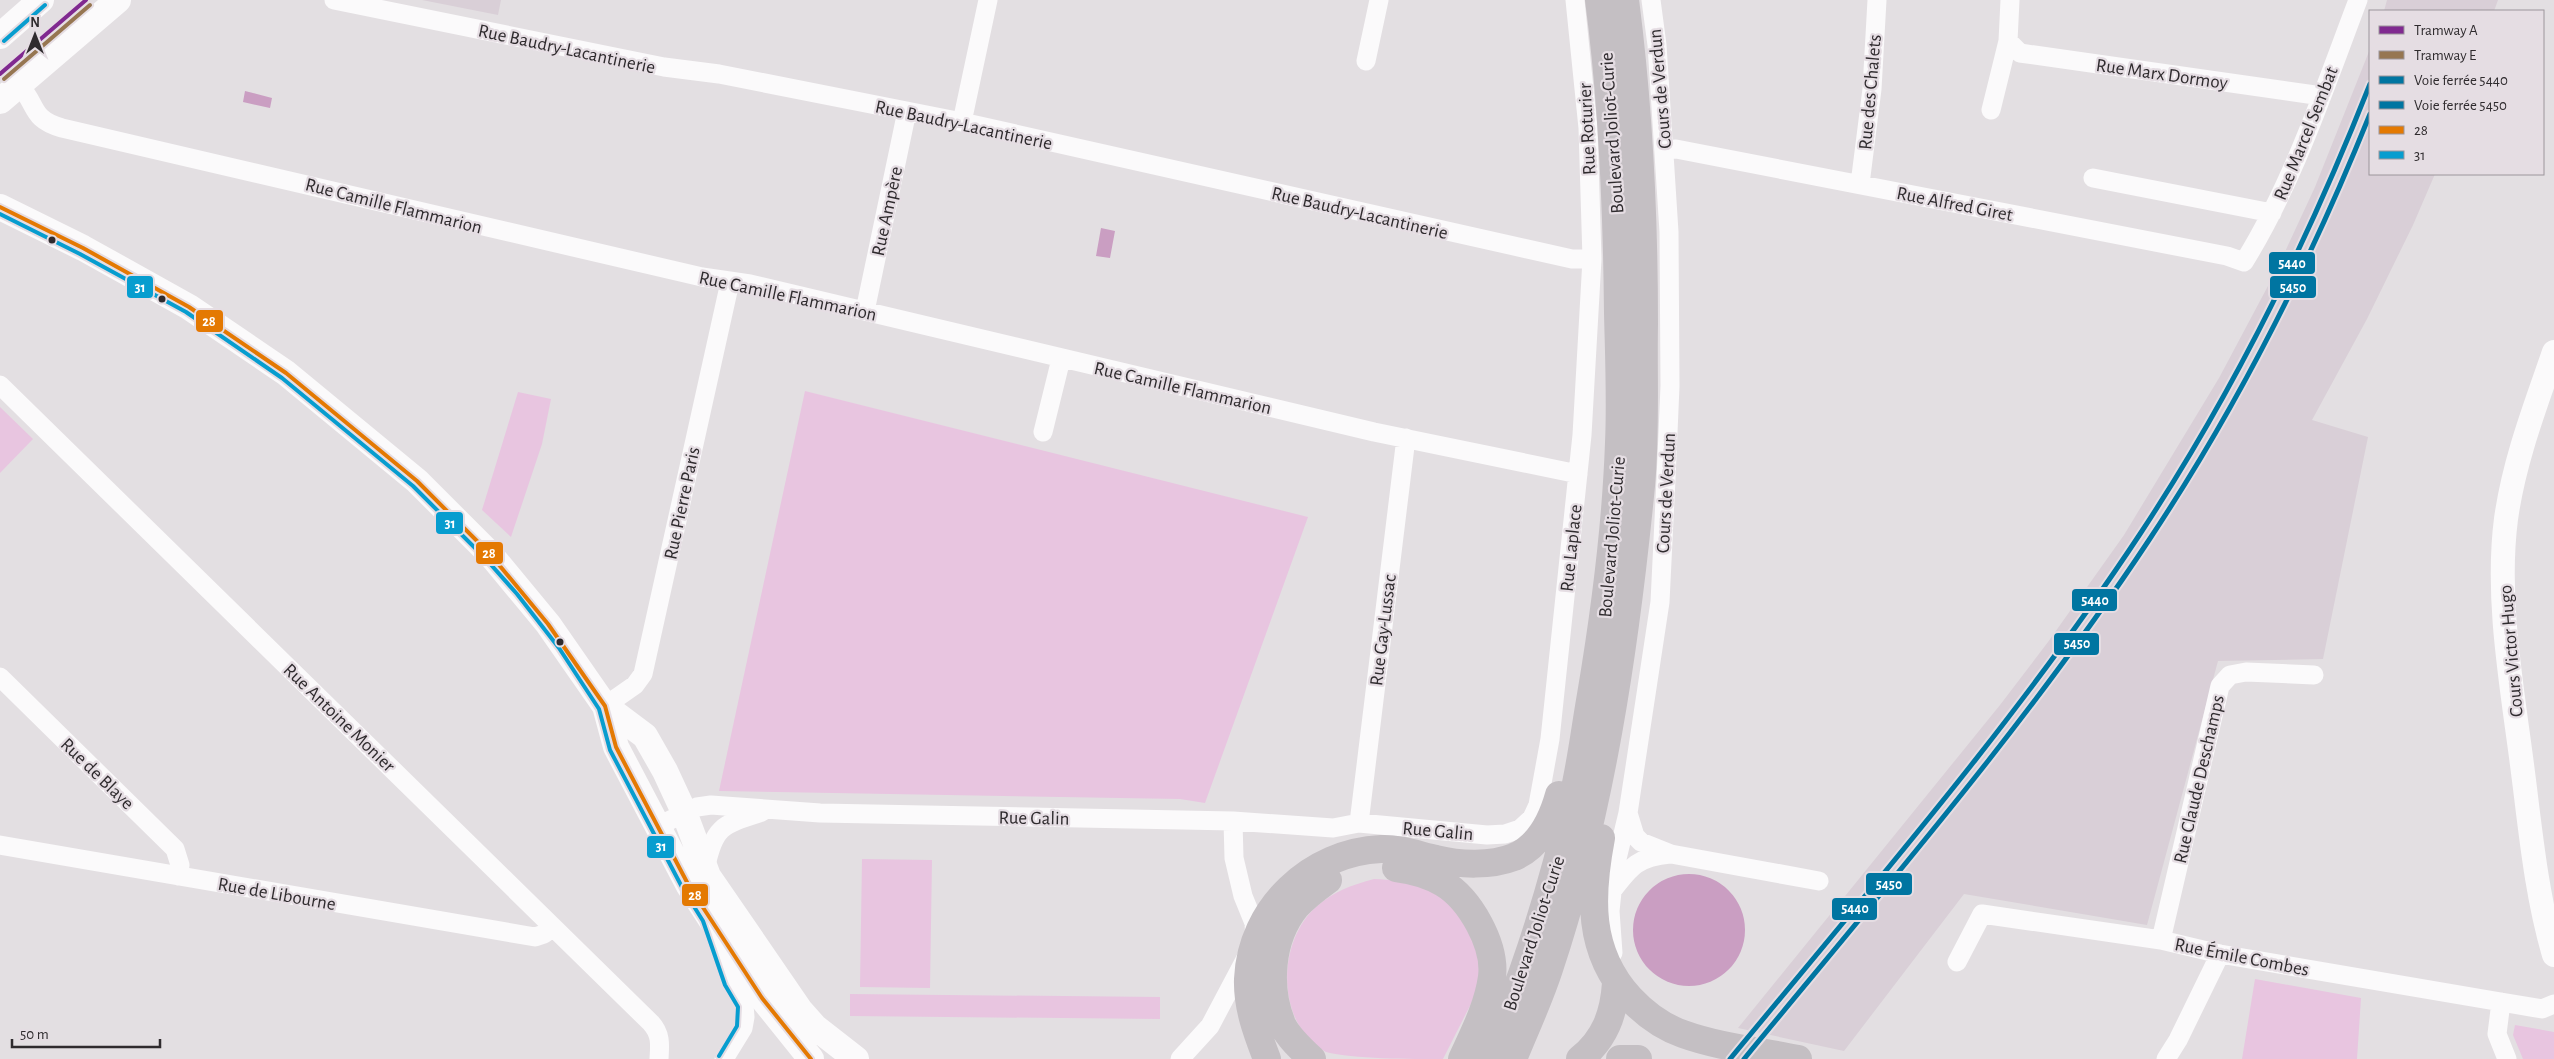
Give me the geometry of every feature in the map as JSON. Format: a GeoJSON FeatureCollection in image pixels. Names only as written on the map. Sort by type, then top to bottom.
{"type":"FeatureCollection","features":[{"type":"Feature","properties":{"kind":"main road"},"geometry":{"type":"LineString","coordinates":[[0,36],[41,0]]}},
{"type":"Feature","properties":{"kind":"main road"},"geometry":{"type":"LineString","coordinates":[[10,93],[118,0]]}},
{"type":"Feature","properties":{"kind":"main road","name":"Boulevard Joliot-Curie"},"geometry":{"type":"LineString","coordinates":[[1513,1059],[1520,1013],[1574,794],[1603,624],[1619,441],[1616,178],[1608,70],[1599,0]]}},
{"type":"Feature","properties":{"kind":"main road","name":"Boulevard Joliot-Curie"},"geometry":{"type":"LineString","coordinates":[[1489,1059],[1549,970],[1596,797],[1612,709],[1641,484],[1644,258],[1641,162],[1634,67],[1625,0]]}},
{"type":"Feature","properties":{"kind":"main road"},"geometry":{"type":"LineString","coordinates":[[0,207],[83,248],[189,307],[286,373],[418,481],[456,519],[522,590],[564,644],[604,706],[616,747],[689,886],[762,998],[811,1059]]}},
{"type":"Feature","properties":{"kind":"main road"},"geometry":{"type":"LineString","coordinates":[[1641,484],[1641,564],[1637,603],[1597,859],[1594,910],[1597,940],[1616,983],[1640,1008],[1682,1034],[1798,1059]]}},
{"type":"Feature","properties":{"kind":"main road"},"geometry":{"type":"LineString","coordinates":[[1267,1059],[1255,1028],[1249,996],[1248,978],[1255,941],[1266,916],[1282,894],[1301,876],[1324,862],[1352,852],[1382,848],[1408,852],[1438,860],[1494,862],[1516,856],[1532,846],[1546,828],[1554,812],[1573,750],[1603,624]]}},
{"type":"Feature","properties":{"kind":"main road"},"geometry":{"type":"LineString","coordinates":[[604,706],[645,736],[665,771],[684,812],[705,869],[800,1010],[815,1027],[856,1059]]}},
{"type":"Feature","properties":{"kind":"main road"},"geometry":{"type":"LineString","coordinates":[[1312,1059],[1299,1048],[1283,1025],[1274,996],[1273,963],[1279,940],[1295,908],[1331,878],[1354,869],[1381,866],[1425,874],[1444,884],[1469,909],[1484,933],[1491,954],[1492,975],[1488,998],[1462,1059]]}},
{"type":"Feature","properties":{"kind":"main road"},"geometry":{"type":"LineString","coordinates":[[1580,1059],[1597,1043],[1608,1023],[1613,1010],[1616,983]]}},
{"type":"Feature","properties":{"kind":"main road"},"geometry":{"type":"LineString","coordinates":[[1620,1059],[1638,1059]]}},
{"type":"Feature","properties":{"kind":"street","name":"Rue Baudry-Lacantinerie"},"geometry":{"type":"LineString","coordinates":[[334,0],[664,68],[719,74],[962,122],[1572,259],[1592,259]]}},
{"type":"Feature","properties":{"kind":"street"},"geometry":{"type":"LineString","coordinates":[[962,122],[988,0]]}},
{"type":"Feature","properties":{"kind":"street"},"geometry":{"type":"LineString","coordinates":[[1366,61],[1379,0]]}},
{"type":"Feature","properties":{"kind":"street","name":"Rue Roturier"},"geometry":{"type":"LineString","coordinates":[[1575,0],[1588,128],[1592,259]]}},
{"type":"Feature","properties":{"kind":"street","name":"Cours de Verdun"},"geometry":{"type":"LineString","coordinates":[[1616,983],[1611,937],[1612,892],[1615,867],[1628,813],[1628,798],[1660,602],[1670,386],[1669,232],[1657,45],[1651,0]]}},
{"type":"Feature","properties":{"kind":"street","name":"Rue des Chalets"},"geometry":{"type":"LineString","coordinates":[[1860,184],[1872,89],[1877,0]]}},
{"type":"Feature","properties":{"kind":"street"},"geometry":{"type":"LineString","coordinates":[[1991,110],[2008,41],[2010,0]]}},
{"type":"Feature","properties":{"kind":"street","name":"Rue Marcel Sembat"},"geometry":{"type":"LineString","coordinates":[[2244,262],[2272,212],[2322,96],[2358,0]]}},
{"type":"Feature","properties":{"kind":"street","name":"Rue Marx Dormoy"},"geometry":{"type":"LineString","coordinates":[[2008,41],[2020,53],[2322,96]]}},
{"type":"Feature","properties":{"kind":"street","name":"Rue Camille Flammarion"},"geometry":{"type":"LineString","coordinates":[[10,93],[26,92],[40,119],[49,124],[317,186],[368,201],[702,277],[865,311],[1061,359],[1406,438],[1578,474]]}},
{"type":"Feature","properties":{"kind":"street","name":"Rue Ampère"},"geometry":{"type":"LineString","coordinates":[[865,311],[907,111]]}},
{"type":"Feature","properties":{"kind":"street","name":"Rue Alfred Giret"},"geometry":{"type":"LineString","coordinates":[[1664,150],[1676,149],[1860,184],[2227,256],[2244,262]]}},
{"type":"Feature","properties":{"kind":"street"},"geometry":{"type":"LineString","coordinates":[[2093,178],[2272,212]]}},
{"type":"Feature","properties":{"kind":"street","name":"Rue Laplace"},"geometry":{"type":"LineString","coordinates":[[1520,830],[1532,818],[1538,805],[1550,739],[1578,474],[1592,259]]}},
{"type":"Feature","properties":{"kind":"street","name":"Rue Pierre Paris"},"geometry":{"type":"LineString","coordinates":[[604,706],[635,685],[643,674],[730,282]]}},
{"type":"Feature","properties":{"kind":"street","name":"Cours Victor Hugo"},"geometry":{"type":"LineString","coordinates":[[2554,352],[2523,441],[2515,472],[2506,518],[2503,584],[2530,843],[2541,905],[2554,955]]}},
{"type":"Feature","properties":{"kind":"street"},"geometry":{"type":"LineString","coordinates":[[1043,432],[1061,359]]}},
{"type":"Feature","properties":{"kind":"street","name":"Rue Antoine Monier"},"geometry":{"type":"LineString","coordinates":[[0,385],[344,720],[657,1030],[660,1038],[659,1059]]}},
{"type":"Feature","properties":{"kind":"street","name":"Rue Gay-Lussac"},"geometry":{"type":"LineString","coordinates":[[1359,823],[1406,438]]}},
{"type":"Feature","properties":{"kind":"street","name":"Rue Claude Deschamps"},"geometry":{"type":"LineString","coordinates":[[2161,940],[2220,686],[2230,675],[2246,672],[2314,675]]}},
{"type":"Feature","properties":{"kind":"street","name":"Rue de Blaye"},"geometry":{"type":"LineString","coordinates":[[0,677],[175,849],[180,865],[178,876]]}},
{"type":"Feature","properties":{"kind":"street","name":"Rue Galin"},"geometry":{"type":"LineString","coordinates":[[658,826],[684,812],[697,807],[711,805],[820,813],[1233,821],[1333,828],[1359,823],[1487,835],[1505,834],[1520,830]]}},
{"type":"Feature","properties":{"kind":"street"},"geometry":{"type":"LineString","coordinates":[[705,869],[709,851],[719,830],[734,821],[773,809]]}},
{"type":"Feature","properties":{"kind":"street"},"geometry":{"type":"LineString","coordinates":[[1628,813],[1635,836],[1641,842],[1671,854],[1819,881]]}},
{"type":"Feature","properties":{"kind":"street"},"geometry":{"type":"LineString","coordinates":[[1180,1059],[1210,1026],[1255,941],[1254,923],[1242,896],[1234,858],[1233,821]]}},
{"type":"Feature","properties":{"kind":"street","name":"Rue de Libourne"},"geometry":{"type":"LineString","coordinates":[[0,846],[535,936],[544,934],[552,928]]}},
{"type":"Feature","properties":{"kind":"street"},"geometry":{"type":"LineString","coordinates":[[1612,892],[1630,868],[1641,860],[1648,856],[1671,854]]}},
{"type":"Feature","properties":{"kind":"street","name":"Rue Émile Combes"},"geometry":{"type":"LineString","coordinates":[[1957,962],[1982,914],[2161,940],[2220,954],[2542,1009],[2554,1004]]}},
{"type":"Feature","properties":{"kind":"street"},"geometry":{"type":"LineString","coordinates":[[709,918],[732,982],[744,1005],[745,1017],[743,1028],[724,1059]]}},
{"type":"Feature","properties":{"kind":"street"},"geometry":{"type":"LineString","coordinates":[[2166,1059],[2178,1040],[2220,954]]}},
{"type":"Feature","properties":{"kind":"street"},"geometry":{"type":"LineString","coordinates":[[2501,1002],[2497,1034],[2507,1059]]}},
{"type":"Feature","properties":{"kind":"shaded area"},"geometry":{"type":"Polygon","coordinates":[[[422,0],[501,0],[498,15],[422,0]]]}},
{"type":"Feature","properties":{"kind":"shaded area"},"geometry":{"type":"Polygon","coordinates":[[[2387,0],[2498,0],[2494,10],[2384,10],[2387,0]]]}},
{"type":"Feature","properties":{"kind":"shaded area"},"geometry":{"type":"Polygon","coordinates":[[[2369,52],[2369,175],[2435,175],[2413,225],[2367,319],[2312,420],[2368,437],[2323,659],[2218,661],[2147,925],[1964,894],[1844,1051],[1738,1028],[2000,705],[2048,642],[2124,535],[2219,378],[2277,269],[2315,187],[2369,52]]]}},
{"type":"Feature","properties":{"kind":"shaded area"},"geometry":{"type":"Polygon","coordinates":[[[245,91],[272,98],[270,108],[243,102],[245,91]]]}},
{"type":"Feature","properties":{"kind":"shaded area"},"geometry":{"type":"Polygon","coordinates":[[[1101,228],[1115,231],[1110,258],[1096,256],[1101,228]]]}},
{"type":"Feature","properties":{"kind":"shaded area"},"geometry":{"type":"Polygon","coordinates":[[[805,391],[1308,517],[1205,803],[1180,799],[719,791],[805,391]]]}},
{"type":"Feature","properties":{"kind":"shaded area"},"geometry":{"type":"Polygon","coordinates":[[[518,392],[551,399],[542,444],[511,537],[482,510],[518,392]]]}},
{"type":"Feature","properties":{"kind":"shaded area"},"geometry":{"type":"Polygon","coordinates":[[[0,407],[33,439],[0,473],[0,407]]]}},
{"type":"Feature","properties":{"kind":"shaded area"},"geometry":{"type":"Polygon","coordinates":[[[862,859],[932,860],[930,988],[860,987],[862,859]]]}},
{"type":"Feature","properties":{"kind":"shaded area"},"geometry":{"type":"Polygon","coordinates":[[[1689,874],[1700,875],[1710,879],[1728,891],[1740,909],[1744,919],[1744,941],[1740,951],[1728,969],[1710,981],[1700,985],[1689,986],[1678,985],[1668,981],[1650,969],[1638,951],[1634,941],[1633,930],[1634,919],[1638,909],[1650,891],[1668,879],[1678,875],[1689,874]]]}},
{"type":"Feature","properties":{"kind":"shaded area"},"geometry":{"type":"Polygon","coordinates":[[[1374,879],[1410,883],[1433,890],[1453,903],[1462,912],[1472,932],[1486,974],[1443,1059],[1399,1059],[1326,1052],[1310,1039],[1298,1023],[1290,1004],[1287,983],[1288,962],[1294,941],[1303,922],[1316,907],[1336,893],[1374,879]]]}},
{"type":"Feature","properties":{"kind":"shaded area"},"geometry":{"type":"Polygon","coordinates":[[[2255,979],[2361,998],[2357,1059],[2242,1059],[2255,979]]]}},
{"type":"Feature","properties":{"kind":"shaded area"},"geometry":{"type":"Polygon","coordinates":[[[850,994],[1160,997],[1160,1019],[850,1016],[850,994]]]}},
{"type":"Feature","properties":{"kind":"shaded area"},"geometry":{"type":"Polygon","coordinates":[[[2515,1025],[2554,1032],[2554,1059],[2523,1059],[2513,1035],[2515,1025]]]}},
{"type":"Feature","properties":{"kind":"tram line","name":"A"},"geometry":{"type":"LineString","coordinates":[[0,74],[86,0]]}},
{"type":"Feature","properties":{"kind":"tram line","name":"E"},"geometry":{"type":"LineString","coordinates":[[4,79],[90,5]]}},
{"type":"Feature","properties":{"kind":"rail line","name":"5440"},"geometry":{"type":"LineString","coordinates":[[1730,1059],[1889,867],[1993,737],[2093,603],[2140,534],[2206,426],[2267,315],[2321,201],[2369,86]]}},
{"type":"Feature","properties":{"kind":"rail line","name":"5450"},"geometry":{"type":"LineString","coordinates":[[1744,1059],[1901,869],[2004,740],[2103,608],[2149,540],[2213,438],[2270,333],[2323,225],[2369,116]]}},
{"type":"Feature","properties":{"kind":"transit line","name":"31"},"geometry":{"type":"LineString","coordinates":[[4,41],[45,5]]}},
{"type":"Feature","properties":{"kind":"transit line","name":"28"},"geometry":{"type":"LineString","coordinates":[[0,207],[83,248],[189,307],[286,373],[417,481],[490,554],[548,624],[605,706],[616,747],[689,886],[762,998],[811,1059]]}},
{"type":"Feature","properties":{"kind":"transit line","name":"31"},"geometry":{"type":"LineString","coordinates":[[0,214],[80,254],[186,312],[282,378],[413,486],[485,558],[517,594],[559,648],[599,709],[610,750],[683,889],[703,921],[725,985],[738,1007],[737,1026],[719,1056]]}}]}
